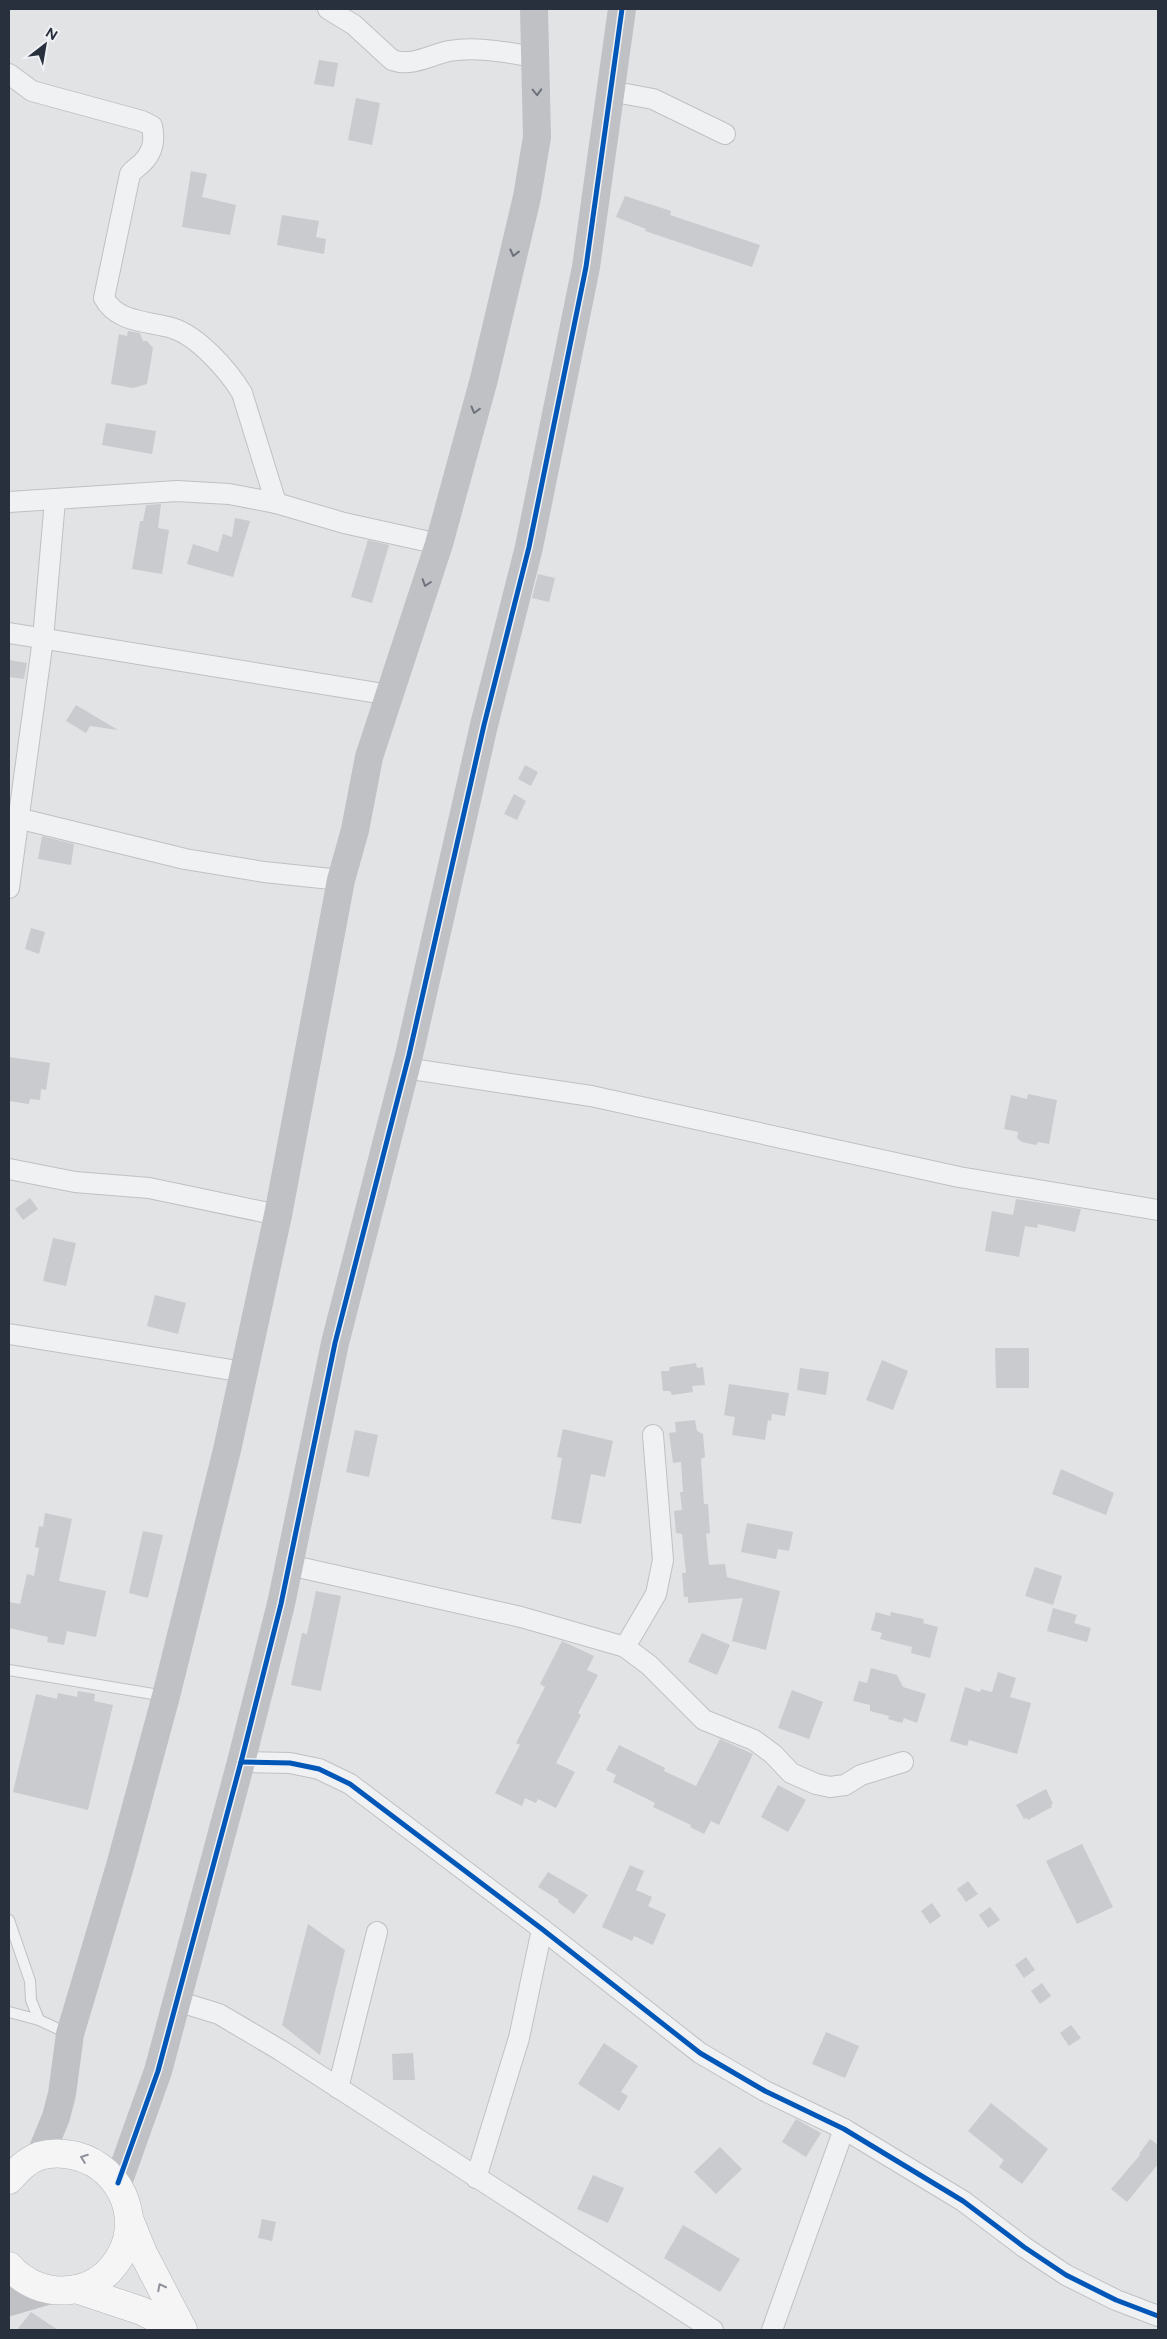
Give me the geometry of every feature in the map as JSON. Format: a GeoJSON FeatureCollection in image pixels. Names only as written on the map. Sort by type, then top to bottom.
{"type":"FeatureCollection","features":[{"type":"Feature","properties":{"kind":"highway"},"geometry":{"type":"LineString","coordinates":[[20,2166],[60,2154],[86,2158],[98,2164],[118,2183],[128,2207],[130,2221],[144,2253],[183,2330]]}},
{"type":"Feature","properties":{"kind":"highway"},"geometry":{"type":"LineString","coordinates":[[9,2266],[24,2280],[50,2290],[76,2289],[95,2282],[111,2270],[125,2247],[130,2221]]}},
{"type":"Feature","properties":{"kind":"highway"},"geometry":{"type":"LineString","coordinates":[[76,2289],[142,2310],[179,2330]]}},
{"type":"Feature","properties":{"kind":"street"},"geometry":{"type":"LineString","coordinates":[[328,9],[354,25],[392,60],[400,63],[418,61],[450,51],[467,50],[496,51],[536,57]]}},
{"type":"Feature","properties":{"kind":"street"},"geometry":{"type":"LineString","coordinates":[[20,2166],[56,2117],[62,2094],[70,2034],[120,1866],[166,1696],[223,1468],[278,1215],[341,880],[355,830],[369,757],[439,544],[484,379],[531,182],[537,137],[534,9]]}},
{"type":"Feature","properties":{"kind":"street"},"geometry":{"type":"LineString","coordinates":[[118,2183],[148,2102],[241,1762],[289,1566],[335,1343],[405,1068],[484,725],[529,547],[586,267],[622,9]]}},
{"type":"Feature","properties":{"kind":"street"},"geometry":{"type":"LineString","coordinates":[[9,74],[32,91],[142,121],[152,126],[154,142],[151,152],[130,174],[104,298],[108,305],[123,315],[149,325],[172,328],[184,334],[205,349],[234,380],[242,393],[276,502]]}},
{"type":"Feature","properties":{"kind":"street"},"geometry":{"type":"LineString","coordinates":[[610,91],[653,99],[725,134]]}},
{"type":"Feature","properties":{"kind":"street"},"geometry":{"type":"LineString","coordinates":[[9,502],[177,492],[229,494],[276,502],[344,523],[439,544]]}},
{"type":"Feature","properties":{"kind":"street"},"geometry":{"type":"LineString","coordinates":[[9,888],[14,817],[43,639],[55,500]]}},
{"type":"Feature","properties":{"kind":"street"},"geometry":{"type":"LineString","coordinates":[[9,634],[390,695]]}},
{"type":"Feature","properties":{"kind":"street"},"geometry":{"type":"LineString","coordinates":[[14,817],[184,859],[264,872],[341,880]]}},
{"type":"Feature","properties":{"kind":"street"},"geometry":{"type":"LineString","coordinates":[[405,1068],[591,1096],[959,1178],[1158,1210]]}},
{"type":"Feature","properties":{"kind":"street"},"geometry":{"type":"LineString","coordinates":[[9,1169],[75,1182],[148,1188],[278,1215]]}},
{"type":"Feature","properties":{"kind":"street"},"geometry":{"type":"LineString","coordinates":[[9,1334],[244,1372]]}},
{"type":"Feature","properties":{"kind":"street"},"geometry":{"type":"LineString","coordinates":[[625,1647],[656,1594],[663,1560],[653,1435]]}},
{"type":"Feature","properties":{"kind":"street"},"geometry":{"type":"LineString","coordinates":[[289,1566],[521,1617],[625,1647],[648,1665],[704,1720],[754,1740],[773,1754],[791,1773],[816,1784],[830,1788],[845,1785],[861,1775],[902,1762]]}},
{"type":"Feature","properties":{"kind":"street"},"geometry":{"type":"LineString","coordinates":[[241,1762],[290,1763],[319,1769],[350,1784],[542,1929],[700,2053],[765,2091],[844,2129],[963,2201],[1024,2247],[1066,2275],[1116,2300],[1158,2316]]}},
{"type":"Feature","properties":{"kind":"street"},"geometry":{"type":"LineString","coordinates":[[476,2178],[519,2038],[542,1929]]}},
{"type":"Feature","properties":{"kind":"street"},"geometry":{"type":"LineString","coordinates":[[338,2088],[377,1932]]}},
{"type":"Feature","properties":{"kind":"street"},"geometry":{"type":"LineString","coordinates":[[177,2001],[219,2014],[280,2050],[713,2330]]}},
{"type":"Feature","properties":{"kind":"street"},"geometry":{"type":"LineString","coordinates":[[772,2330],[844,2129]]}},
{"type":"Feature","properties":{"kind":"street"},"geometry":{"type":"LineString","coordinates":[[9,2302],[50,2290]]}},
{"type":"Feature","properties":{"kind":"lane"},"geometry":{"type":"LineString","coordinates":[[9,1670],[166,1696]]}},
{"type":"Feature","properties":{"kind":"lane"},"geometry":{"type":"LineString","coordinates":[[9,1920],[30,1981],[31,2000],[38,2020]]}},
{"type":"Feature","properties":{"kind":"lane"},"geometry":{"type":"LineString","coordinates":[[9,2012],[38,2020],[70,2034]]}},
{"type":"Feature","properties":{"kind":"building"},"geometry":{"type":"Polygon","coordinates":[[[319,60],[338,63],[334,87],[314,84],[319,60]]]}},
{"type":"Feature","properties":{"kind":"building"},"geometry":{"type":"Polygon","coordinates":[[[356,98],[380,103],[372,145],[348,140],[356,98]]]}},
{"type":"Feature","properties":{"kind":"building"},"geometry":{"type":"Polygon","coordinates":[[[191,171],[207,174],[202,197],[236,205],[230,235],[182,227],[191,171]]]}},
{"type":"Feature","properties":{"kind":"building"},"geometry":{"type":"Polygon","coordinates":[[[625,196],[671,211],[670,215],[760,245],[752,267],[645,231],[646,229],[616,217],[625,196]]]}},
{"type":"Feature","properties":{"kind":"building"},"geometry":{"type":"Polygon","coordinates":[[[282,215],[319,221],[316,237],[326,239],[324,254],[277,245],[282,215]]]}},
{"type":"Feature","properties":{"kind":"building"},"geometry":{"type":"Polygon","coordinates":[[[128,331],[140,333],[143,341],[147,341],[153,348],[147,384],[133,388],[111,384],[119,334],[127,336],[128,331]]]}},
{"type":"Feature","properties":{"kind":"building"},"geometry":{"type":"Polygon","coordinates":[[[106,423],[156,431],[152,454],[102,445],[106,423]]]}},
{"type":"Feature","properties":{"kind":"building"},"geometry":{"type":"Polygon","coordinates":[[[161,504],[158,528],[169,530],[162,574],[132,569],[140,521],[143,521],[146,505],[161,504]]]}},
{"type":"Feature","properties":{"kind":"building"},"geometry":{"type":"Polygon","coordinates":[[[235,518],[250,521],[233,577],[187,564],[193,544],[218,552],[223,534],[232,537],[235,518]]]}},
{"type":"Feature","properties":{"kind":"building"},"geometry":{"type":"Polygon","coordinates":[[[368,540],[389,545],[372,603],[351,597],[368,540]]]}},
{"type":"Feature","properties":{"kind":"building"},"geometry":{"type":"Polygon","coordinates":[[[538,574],[555,578],[549,602],[532,598],[538,574]]]}},
{"type":"Feature","properties":{"kind":"building"},"geometry":{"type":"Polygon","coordinates":[[[9,660],[27,663],[24,679],[9,677],[9,660]]]}},
{"type":"Feature","properties":{"kind":"building"},"geometry":{"type":"Polygon","coordinates":[[[76,705],[118,730],[90,726],[86,733],[66,721],[76,705]]]}},
{"type":"Feature","properties":{"kind":"building"},"geometry":{"type":"Polygon","coordinates":[[[525,765],[538,772],[531,786],[518,779],[525,765]]]}},
{"type":"Feature","properties":{"kind":"building"},"geometry":{"type":"Polygon","coordinates":[[[514,794],[526,801],[517,820],[504,814],[514,794]]]}},
{"type":"Feature","properties":{"kind":"building"},"geometry":{"type":"Polygon","coordinates":[[[42,836],[74,844],[71,865],[38,859],[42,836]]]}},
{"type":"Feature","properties":{"kind":"building"},"geometry":{"type":"Polygon","coordinates":[[[31,928],[45,932],[39,954],[25,949],[31,928]]]}},
{"type":"Feature","properties":{"kind":"building"},"geometry":{"type":"Polygon","coordinates":[[[9,1057],[50,1063],[46,1090],[41,1089],[40,1100],[30,1099],[29,1104],[9,1101],[9,1057]]]}},
{"type":"Feature","properties":{"kind":"building"},"geometry":{"type":"Polygon","coordinates":[[[1028,1094],[1057,1100],[1049,1144],[1038,1142],[1036,1145],[1022,1142],[1017,1138],[1018,1132],[1004,1129],[1011,1095],[1027,1099],[1028,1094]]]}},
{"type":"Feature","properties":{"kind":"building"},"geometry":{"type":"Polygon","coordinates":[[[30,1198],[38,1209],[23,1220],[15,1209],[30,1198]]]}},
{"type":"Feature","properties":{"kind":"building"},"geometry":{"type":"Polygon","coordinates":[[[1016,1199],[1081,1209],[1075,1232],[1038,1224],[1037,1228],[1025,1226],[1019,1257],[985,1251],[992,1211],[1013,1215],[1016,1199]]]}},
{"type":"Feature","properties":{"kind":"building"},"geometry":{"type":"Polygon","coordinates":[[[53,1238],[76,1243],[66,1286],[43,1281],[53,1238]]]}},
{"type":"Feature","properties":{"kind":"building"},"geometry":{"type":"Polygon","coordinates":[[[155,1295],[186,1303],[178,1334],[147,1326],[155,1295]]]}},
{"type":"Feature","properties":{"kind":"building"},"geometry":{"type":"Polygon","coordinates":[[[995,1348],[1029,1348],[1029,1388],[996,1388],[995,1348]]]}},
{"type":"Feature","properties":{"kind":"building"},"geometry":{"type":"Polygon","coordinates":[[[882,1360],[908,1371],[893,1410],[866,1400],[882,1360]]]}},
{"type":"Feature","properties":{"kind":"building"},"geometry":{"type":"Polygon","coordinates":[[[696,1363],[697,1368],[703,1367],[705,1385],[692,1386],[693,1392],[672,1395],[670,1391],[663,1391],[661,1371],[669,1371],[670,1367],[696,1363]]]}},
{"type":"Feature","properties":{"kind":"building"},"geometry":{"type":"Polygon","coordinates":[[[800,1368],[829,1372],[826,1395],[797,1390],[800,1368]]]}},
{"type":"Feature","properties":{"kind":"building"},"geometry":{"type":"Polygon","coordinates":[[[729,1384],[789,1393],[785,1416],[772,1414],[771,1421],[768,1420],[765,1440],[732,1435],[735,1417],[724,1415],[729,1384]]]}},
{"type":"Feature","properties":{"kind":"building"},"geometry":{"type":"Polygon","coordinates":[[[695,1420],[697,1431],[703,1434],[705,1457],[701,1459],[704,1504],[708,1504],[710,1533],[706,1534],[709,1565],[725,1564],[727,1577],[780,1591],[766,1650],[732,1641],[743,1598],[688,1603],[688,1597],[684,1597],[682,1573],[686,1573],[682,1534],[676,1533],[674,1511],[682,1510],[680,1492],[683,1492],[681,1462],[673,1463],[669,1433],[676,1432],[675,1422],[695,1420]]]}},
{"type":"Feature","properties":{"kind":"building"},"geometry":{"type":"Polygon","coordinates":[[[563,1429],[613,1441],[605,1477],[591,1474],[581,1524],[551,1519],[562,1458],[557,1457],[563,1429]]]}},
{"type":"Feature","properties":{"kind":"building"},"geometry":{"type":"Polygon","coordinates":[[[355,1430],[378,1435],[369,1477],[346,1472],[355,1430]]]}},
{"type":"Feature","properties":{"kind":"building"},"geometry":{"type":"Polygon","coordinates":[[[1061,1469],[1114,1493],[1106,1515],[1052,1494],[1061,1469]]]}},
{"type":"Feature","properties":{"kind":"building"},"geometry":{"type":"Polygon","coordinates":[[[45,1513],[72,1519],[59,1581],[106,1591],[96,1637],[67,1631],[64,1645],[47,1642],[48,1637],[9,1628],[9,1602],[20,1604],[27,1574],[34,1576],[39,1548],[35,1547],[39,1526],[43,1527],[45,1513]]]}},
{"type":"Feature","properties":{"kind":"building"},"geometry":{"type":"Polygon","coordinates":[[[747,1523],[793,1532],[789,1551],[778,1549],[776,1559],[741,1552],[747,1523]]]}},
{"type":"Feature","properties":{"kind":"building"},"geometry":{"type":"Polygon","coordinates":[[[143,1531],[163,1535],[148,1598],[129,1593],[143,1531]]]}},
{"type":"Feature","properties":{"kind":"building"},"geometry":{"type":"Polygon","coordinates":[[[1035,1567],[1062,1576],[1053,1605],[1025,1596],[1035,1567]]]}},
{"type":"Feature","properties":{"kind":"building"},"geometry":{"type":"Polygon","coordinates":[[[316,1591],[341,1596],[321,1691],[291,1685],[302,1633],[307,1634],[316,1591]]]}},
{"type":"Feature","properties":{"kind":"building"},"geometry":{"type":"Polygon","coordinates":[[[1053,1608],[1077,1615],[1074,1623],[1091,1628],[1087,1642],[1047,1631],[1053,1608]]]}},
{"type":"Feature","properties":{"kind":"building"},"geometry":{"type":"Polygon","coordinates":[[[876,1612],[890,1616],[891,1612],[924,1619],[923,1623],[938,1627],[930,1658],[911,1653],[912,1647],[880,1639],[882,1633],[871,1630],[876,1612]]]}},
{"type":"Feature","properties":{"kind":"building"},"geometry":{"type":"Polygon","coordinates":[[[702,1633],[730,1645],[717,1675],[688,1662],[702,1633]]]}},
{"type":"Feature","properties":{"kind":"building"},"geometry":{"type":"Polygon","coordinates":[[[562,1641],[594,1656],[587,1670],[598,1675],[578,1713],[581,1715],[556,1763],[575,1772],[556,1808],[538,1799],[536,1803],[525,1798],[522,1806],[495,1793],[520,1745],[516,1743],[545,1687],[540,1684],[562,1641]]]}},
{"type":"Feature","properties":{"kind":"building"},"geometry":{"type":"Polygon","coordinates":[[[871,1668],[897,1675],[903,1687],[926,1694],[917,1723],[904,1718],[902,1723],[888,1719],[889,1716],[870,1711],[870,1705],[853,1701],[859,1681],[867,1683],[871,1668]]]}},
{"type":"Feature","properties":{"kind":"building"},"geometry":{"type":"Polygon","coordinates":[[[998,1672],[1016,1678],[1010,1697],[1031,1703],[1017,1754],[969,1740],[967,1746],[950,1741],[965,1687],[980,1692],[981,1689],[992,1692],[998,1672]]]}},
{"type":"Feature","properties":{"kind":"building"},"geometry":{"type":"Polygon","coordinates":[[[792,1690],[823,1702],[809,1739],[778,1728],[792,1690]]]}},
{"type":"Feature","properties":{"kind":"building"},"geometry":{"type":"Polygon","coordinates":[[[78,1691],[95,1694],[94,1701],[113,1705],[88,1810],[13,1792],[36,1694],[57,1699],[58,1693],[77,1697],[78,1691]]]}},
{"type":"Feature","properties":{"kind":"building"},"geometry":{"type":"Polygon","coordinates":[[[720,1739],[753,1754],[719,1825],[711,1821],[704,1834],[690,1827],[691,1825],[653,1807],[655,1803],[613,1782],[616,1775],[606,1770],[619,1745],[665,1768],[664,1771],[696,1786],[720,1739]]]}},
{"type":"Feature","properties":{"kind":"building"},"geometry":{"type":"Polygon","coordinates":[[[778,1785],[806,1800],[788,1832],[761,1817],[778,1785]]]}},
{"type":"Feature","properties":{"kind":"building"},"geometry":{"type":"Polygon","coordinates":[[[1046,1789],[1053,1804],[1051,1805],[1052,1807],[1028,1820],[1027,1818],[1024,1819],[1016,1805],[1046,1789]]]}},
{"type":"Feature","properties":{"kind":"building"},"geometry":{"type":"Polygon","coordinates":[[[1082,1844],[1113,1907],[1077,1924],[1046,1861],[1082,1844]]]}},
{"type":"Feature","properties":{"kind":"building"},"geometry":{"type":"Polygon","coordinates":[[[630,1865],[644,1871],[636,1890],[652,1897],[648,1906],[666,1914],[653,1945],[634,1936],[632,1941],[602,1927],[630,1865]]]}},
{"type":"Feature","properties":{"kind":"building"},"geometry":{"type":"Polygon","coordinates":[[[548,1872],[588,1895],[574,1914],[558,1902],[559,1900],[538,1887],[548,1872]]]}},
{"type":"Feature","properties":{"kind":"building"},"geometry":{"type":"Polygon","coordinates":[[[968,1881],[978,1894],[966,1902],[957,1889],[968,1881]]]}},
{"type":"Feature","properties":{"kind":"building"},"geometry":{"type":"Polygon","coordinates":[[[932,1903],[941,1916],[930,1924],[921,1911],[932,1903]]]}},
{"type":"Feature","properties":{"kind":"building"},"geometry":{"type":"Polygon","coordinates":[[[990,1907],[1000,1920],[988,1928],[979,1915],[990,1907]]]}},
{"type":"Feature","properties":{"kind":"building"},"geometry":{"type":"Polygon","coordinates":[[[308,1924],[345,1950],[320,2055],[282,2025],[308,1924]]]}},
{"type":"Feature","properties":{"kind":"building"},"geometry":{"type":"Polygon","coordinates":[[[1026,1957],[1035,1970],[1024,1978],[1015,1965],[1026,1957]]]}},
{"type":"Feature","properties":{"kind":"building"},"geometry":{"type":"Polygon","coordinates":[[[1042,1983],[1051,1996],[1040,2004],[1031,1991],[1042,1983]]]}},
{"type":"Feature","properties":{"kind":"building"},"geometry":{"type":"Polygon","coordinates":[[[1071,2025],[1081,2038],[1069,2046],[1060,2033],[1071,2025]]]}},
{"type":"Feature","properties":{"kind":"building"},"geometry":{"type":"Polygon","coordinates":[[[826,2032],[859,2046],[845,2078],[812,2064],[826,2032]]]}},
{"type":"Feature","properties":{"kind":"building"},"geometry":{"type":"Polygon","coordinates":[[[604,2043],[638,2066],[621,2092],[628,2096],[619,2111],[578,2084],[604,2043]]]}},
{"type":"Feature","properties":{"kind":"building"},"geometry":{"type":"Polygon","coordinates":[[[413,2053],[415,2080],[393,2080],[392,2054],[413,2053]]]}},
{"type":"Feature","properties":{"kind":"building"},"geometry":{"type":"Polygon","coordinates":[[[991,2103],[1048,2149],[1022,2184],[999,2167],[1004,2160],[968,2131],[991,2103]]]}},
{"type":"Feature","properties":{"kind":"building"},"geometry":{"type":"Polygon","coordinates":[[[796,2119],[821,2133],[806,2157],[782,2142],[796,2119]]]}},
{"type":"Feature","properties":{"kind":"building"},"geometry":{"type":"Polygon","coordinates":[[[1150,2139],[1158,2145],[1158,2164],[1127,2202],[1111,2189],[1140,2155],[1150,2139]]]}},
{"type":"Feature","properties":{"kind":"building"},"geometry":{"type":"Polygon","coordinates":[[[720,2147],[742,2169],[716,2194],[694,2172],[720,2147]]]}},
{"type":"Feature","properties":{"kind":"building"},"geometry":{"type":"Polygon","coordinates":[[[593,2175],[624,2188],[608,2223],[577,2209],[593,2175]]]}},
{"type":"Feature","properties":{"kind":"building"},"geometry":{"type":"Polygon","coordinates":[[[262,2219],[276,2222],[272,2241],[258,2238],[262,2219]]]}},
{"type":"Feature","properties":{"kind":"building"},"geometry":{"type":"Polygon","coordinates":[[[683,2225],[740,2259],[720,2292],[664,2258],[683,2225]]]}},
{"type":"Feature","properties":{"kind":"building"},"geometry":{"type":"Polygon","coordinates":[[[31,2312],[58,2330],[17,2330],[31,2312]]]}},
{"type":"Feature","properties":{"kind":"cycle path"},"geometry":{"type":"LineString","coordinates":[[118,2183],[158,2071],[241,1762],[281,1604],[335,1343],[409,1055],[484,725],[529,547],[586,267],[622,9]]}},
{"type":"Feature","properties":{"kind":"cycle path"},"geometry":{"type":"LineString","coordinates":[[241,1762],[290,1763],[319,1769],[350,1784],[542,1929],[700,2053],[765,2091],[844,2129],[963,2201],[1024,2247],[1066,2275],[1116,2300],[1158,2316]]}}]}
